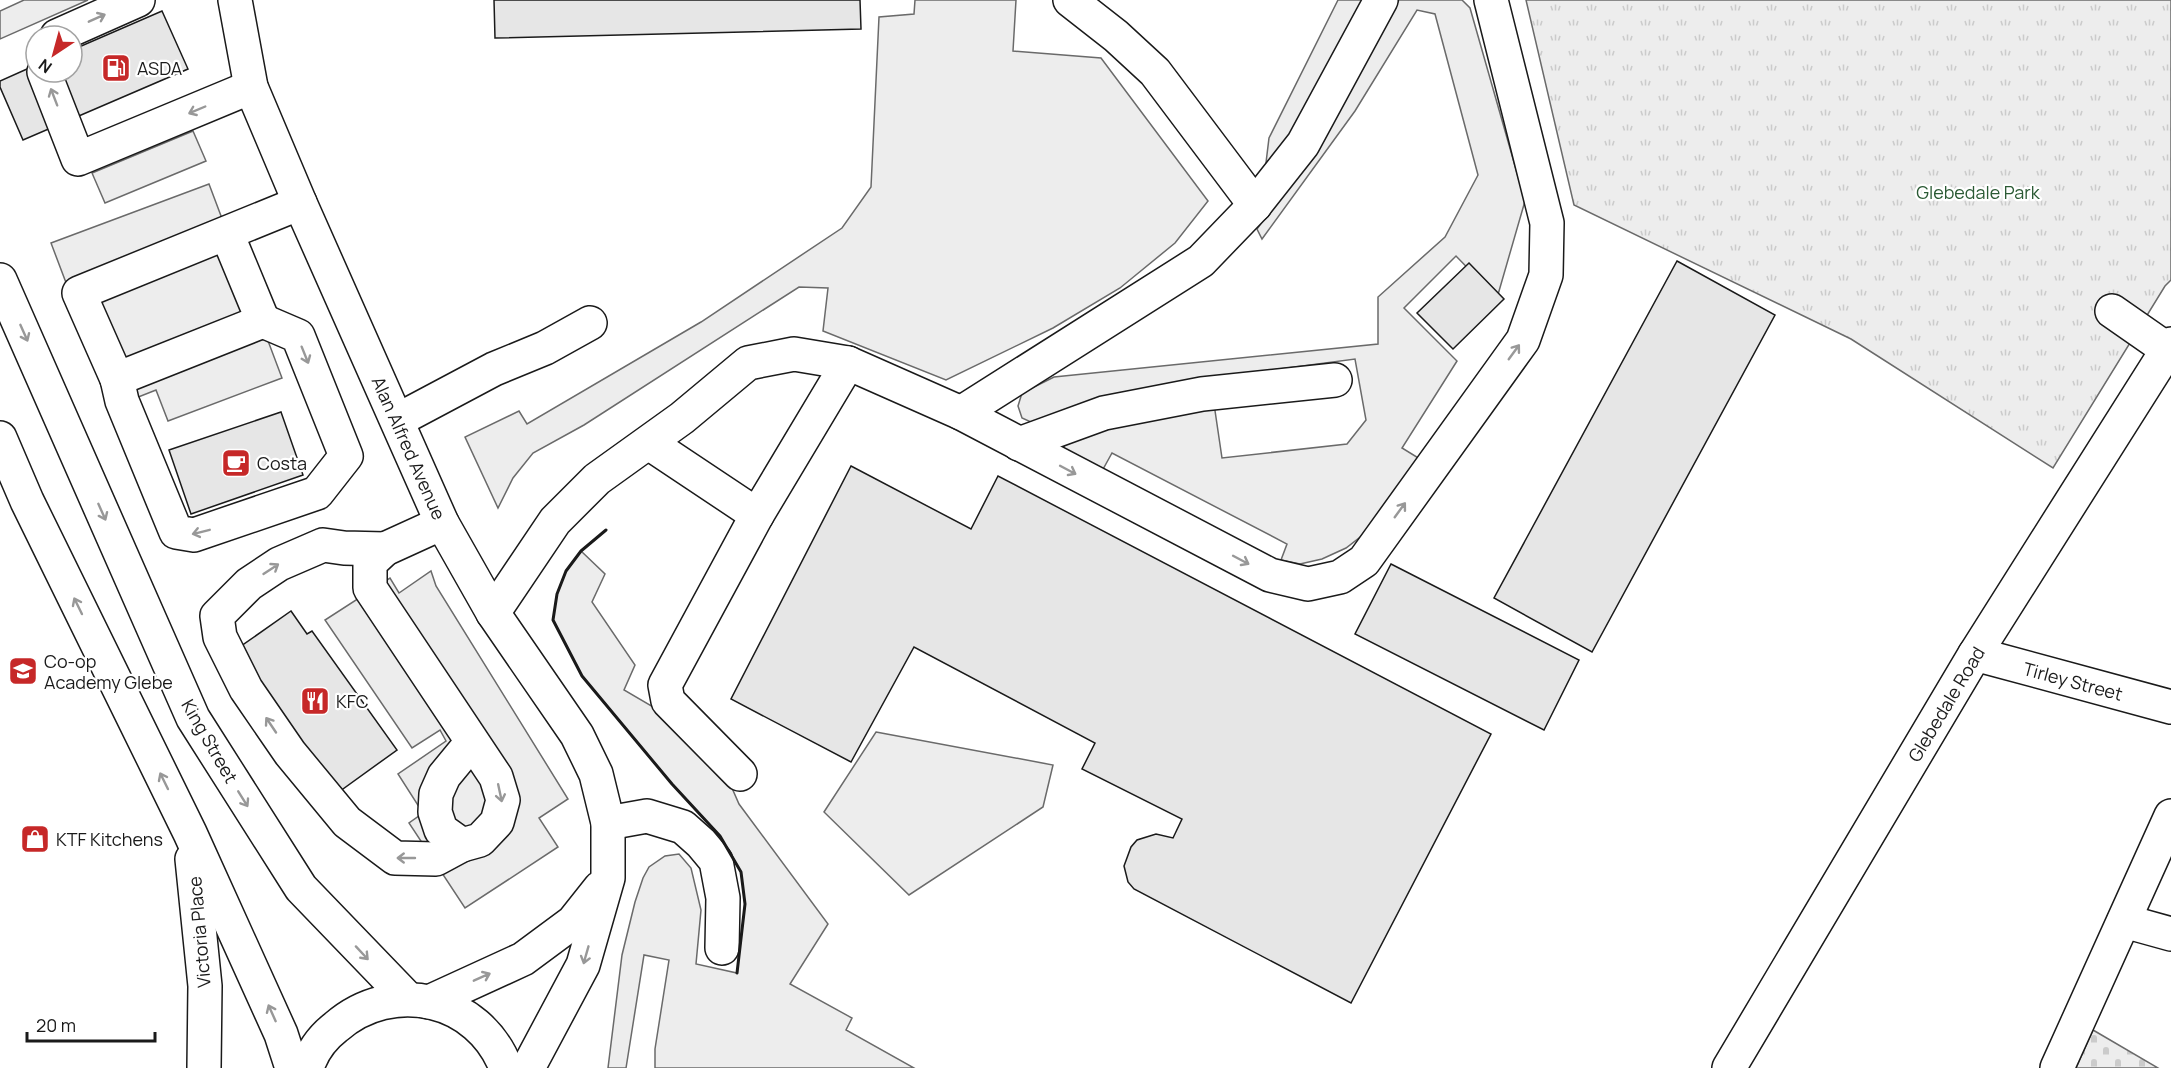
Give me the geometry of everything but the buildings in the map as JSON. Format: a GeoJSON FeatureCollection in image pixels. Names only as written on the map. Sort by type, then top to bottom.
{"type":"FeatureCollection","features":[{"type":"Feature","properties":{"kind":"street"},"geometry":{"type":"LineString","coordinates":[[84,24],[138,0]]}},
{"type":"Feature","properties":{"kind":"street","name":"Alan Alfred Avenue"},"geometry":{"type":"LineString","coordinates":[[231,0],[250,87],[442,523],[493,613],[577,735],[596,774],[608,823],[608,878],[583,965],[528,1068]]}},
{"type":"Feature","properties":{"kind":"street"},"geometry":{"type":"LineString","coordinates":[[1070,0],[1116,36],[1155,72],[1255,205]]}},
{"type":"Feature","properties":{"kind":"street"},"geometry":{"type":"LineString","coordinates":[[961,413],[1201,261],[1255,205],[1303,144],[1381,0]]}},
{"type":"Feature","properties":{"kind":"street"},"geometry":{"type":"LineString","coordinates":[[493,613],[555,521],[597,479],[682,418],[748,363],[794,354],[848,363],[961,413],[1269,575],[1308,584],[1340,577],[1364,561],[1523,340],[1546,275],[1547,223],[1491,0]]}},
{"type":"Feature","properties":{"kind":"street"},"geometry":{"type":"LineString","coordinates":[[49,84],[78,159],[250,87]]}},
{"type":"Feature","properties":{"kind":"street"},"geometry":{"type":"LineString","coordinates":[[227,234],[263,321],[298,336],[346,456],[317,493],[194,535],[176,532],[122,401],[117,379],[80,293],[300,203]]}},
{"type":"Feature","properties":{"kind":"street","name":"King Street"},"geometry":{"type":"LineString","coordinates":[[0,280],[193,718],[301,888],[418,1000]]}},
{"type":"Feature","properties":{"kind":"street"},"geometry":{"type":"LineString","coordinates":[[2112,311],[2169,347]]}},
{"type":"Feature","properties":{"kind":"street"},"geometry":{"type":"LineString","coordinates":[[117,379],[263,321]]}},
{"type":"Feature","properties":{"kind":"street"},"geometry":{"type":"LineString","coordinates":[[398,420],[494,369],[545,348],[591,323]]}},
{"type":"Feature","properties":{"kind":"street","name":"Glebedale Road"},"geometry":{"type":"LineString","coordinates":[[1729,1068],[1975,654],[2169,347]]}},
{"type":"Feature","properties":{"kind":"street"},"geometry":{"type":"LineString","coordinates":[[740,774],[668,701],[665,685],[757,515],[848,363]]}},
{"type":"Feature","properties":{"kind":"street"},"geometry":{"type":"LineString","coordinates":[[1019,444],[1104,413],[1202,394],[1335,380]]}},
{"type":"Feature","properties":{"kind":"street"},"geometry":{"type":"LineString","coordinates":[[0,438],[27,501],[190,833],[281,1034],[292,1068]]}},
{"type":"Feature","properties":{"kind":"street"},"geometry":{"type":"LineString","coordinates":[[649,443],[757,515]]}},
{"type":"Feature","properties":{"kind":"street"},"geometry":{"type":"LineString","coordinates":[[385,549],[323,545],[279,564],[249,584],[217,616],[220,637],[246,689],[284,744],[347,822],[395,858],[436,859],[462,845],[480,840],[497,822],[503,800],[496,777],[370,588],[370,563],[385,549],[442,523]]}},
{"type":"Feature","properties":{"kind":"street","name":"Tirley Street"},"geometry":{"type":"LineString","coordinates":[[1975,654],[2171,707]]}},
{"type":"Feature","properties":{"kind":"street"},"geometry":{"type":"LineString","coordinates":[[462,845],[441,830],[435,812],[436,794],[444,776],[472,742]]}},
{"type":"Feature","properties":{"kind":"street"},"geometry":{"type":"LineString","coordinates":[[608,823],[647,816],[683,827],[700,843],[716,861],[723,898],[722,948]]}},
{"type":"Feature","properties":{"kind":"street"},"geometry":{"type":"LineString","coordinates":[[2057,1068],[2171,816]]}},
{"type":"Feature","properties":{"kind":"street","name":"Victoria Place"},"geometry":{"type":"LineString","coordinates":[[190,833],[205,986],[204,1068]]}},
{"type":"Feature","properties":{"kind":"street"},"geometry":{"type":"LineString","coordinates":[[307,1068],[329,1032],[359,1010],[387,1001],[418,1000],[523,959],[573,922],[608,878]]}},
{"type":"Feature","properties":{"kind":"street"},"geometry":{"type":"LineString","coordinates":[[2124,921],[2171,934]]}},
{"type":"Feature","properties":{"kind":"street"},"geometry":{"type":"LineString","coordinates":[[418,1000],[465,1016],[492,1041],[506,1068]]}},
{"type":"Feature","properties":{"kind":"shaded area"},"geometry":{"type":"Polygon","coordinates":[[[24,0],[88,0],[34,24],[24,24],[24,28],[0,39],[0,11],[24,0]]]}},
{"type":"Feature","properties":{"kind":"shaded area"},"geometry":{"type":"Polygon","coordinates":[[[915,0],[1016,0],[1013,51],[1101,58],[1208,201],[1175,243],[1120,288],[1053,328],[946,380],[823,331],[828,288],[799,287],[584,425],[533,453],[513,478],[498,508],[465,437],[519,411],[527,424],[701,322],[842,228],[871,187],[879,17],[914,14],[915,0]]]}},
{"type":"Feature","properties":{"kind":"shaded area"},"geometry":{"type":"Polygon","coordinates":[[[1338,0],[1363,0],[1320,83],[1276,157],[1265,171],[1269,138],[1338,0]]]}},
{"type":"Feature","properties":{"kind":"shaded area"},"geometry":{"type":"Polygon","coordinates":[[[1399,0],[1462,0],[1470,8],[1525,201],[1497,298],[1456,256],[1404,308],[1457,361],[1402,448],[1420,459],[1368,531],[1346,548],[1322,559],[1300,564],[1281,560],[1287,544],[1112,453],[1102,471],[1062,451],[1070,435],[1214,404],[1222,458],[1347,444],[1366,420],[1355,359],[1166,384],[1095,402],[1033,423],[1022,418],[1018,406],[1022,393],[1054,377],[1378,344],[1378,297],[1445,237],[1478,175],[1435,14],[1417,10],[1355,111],[1262,239],[1257,229],[1304,164],[1399,0]]]}},
{"type":"Feature","properties":{"kind":"shaded area"},"geometry":{"type":"Polygon","coordinates":[[[193,131],[206,161],[105,203],[92,173],[193,131]]]}},
{"type":"Feature","properties":{"kind":"shaded area"},"geometry":{"type":"Polygon","coordinates":[[[209,184],[282,378],[168,421],[156,390],[113,407],[51,243],[209,184]]]}},
{"type":"Feature","properties":{"kind":"shaded area"},"geometry":{"type":"Polygon","coordinates":[[[581,551],[605,574],[592,602],[635,665],[624,690],[667,715],[725,772],[739,804],[828,924],[790,984],[852,1018],[846,1030],[914,1068],[655,1068],[655,1049],[669,960],[644,955],[626,1068],[608,1068],[622,955],[635,902],[649,867],[665,856],[679,854],[691,868],[701,910],[696,964],[737,973],[745,904],[741,872],[720,836],[672,784],[582,676],[553,620],[557,594],[566,571],[581,551]]]}},
{"type":"Feature","properties":{"kind":"shaded area"},"geometry":{"type":"Polygon","coordinates":[[[431,571],[436,586],[568,799],[539,818],[558,847],[465,908],[409,823],[423,813],[398,774],[446,741],[440,730],[412,748],[325,620],[390,578],[399,593],[431,571]]]}},
{"type":"Feature","properties":{"kind":"shaded area"},"geometry":{"type":"Polygon","coordinates":[[[876,732],[1053,765],[1043,807],[909,895],[824,812],[876,732]]]}},
{"type":"Feature","properties":{"kind":"green space","name":"Glebedale Park"},"geometry":{"type":"Polygon","coordinates":[[[1526,0],[2171,0],[2171,280],[2165,286],[2053,468],[1851,339],[1574,205],[1526,0]]]}},
{"type":"Feature","properties":{"kind":"green space"},"geometry":{"type":"Polygon","coordinates":[[[2093,1030],[2158,1068],[2076,1068],[2093,1030]]]}},
{"type":"Feature","properties":{"kind":"wall"},"geometry":{"type":"LineString","coordinates":[[606,530],[581,551],[566,571],[557,594],[553,620],[582,676],[672,784],[720,836],[741,872],[745,904],[737,973]]}},
{"type":"Feature","properties":{"kind":"place","name":"ASDA"},"geometry":{"type":"Point","coordinates":[116,68]}},
{"type":"Feature","properties":{"kind":"place","name":"Costa"},"geometry":{"type":"Point","coordinates":[236,463]}},
{"type":"Feature","properties":{"kind":"place","name":"Co-op Academy Glebe"},"geometry":{"type":"Point","coordinates":[23,671]}},
{"type":"Feature","properties":{"kind":"place","name":"KFC"},"geometry":{"type":"Point","coordinates":[315,701]}},
{"type":"Feature","properties":{"kind":"place","name":"KTF Kitchens"},"geometry":{"type":"Point","coordinates":[35,839]}}]}
